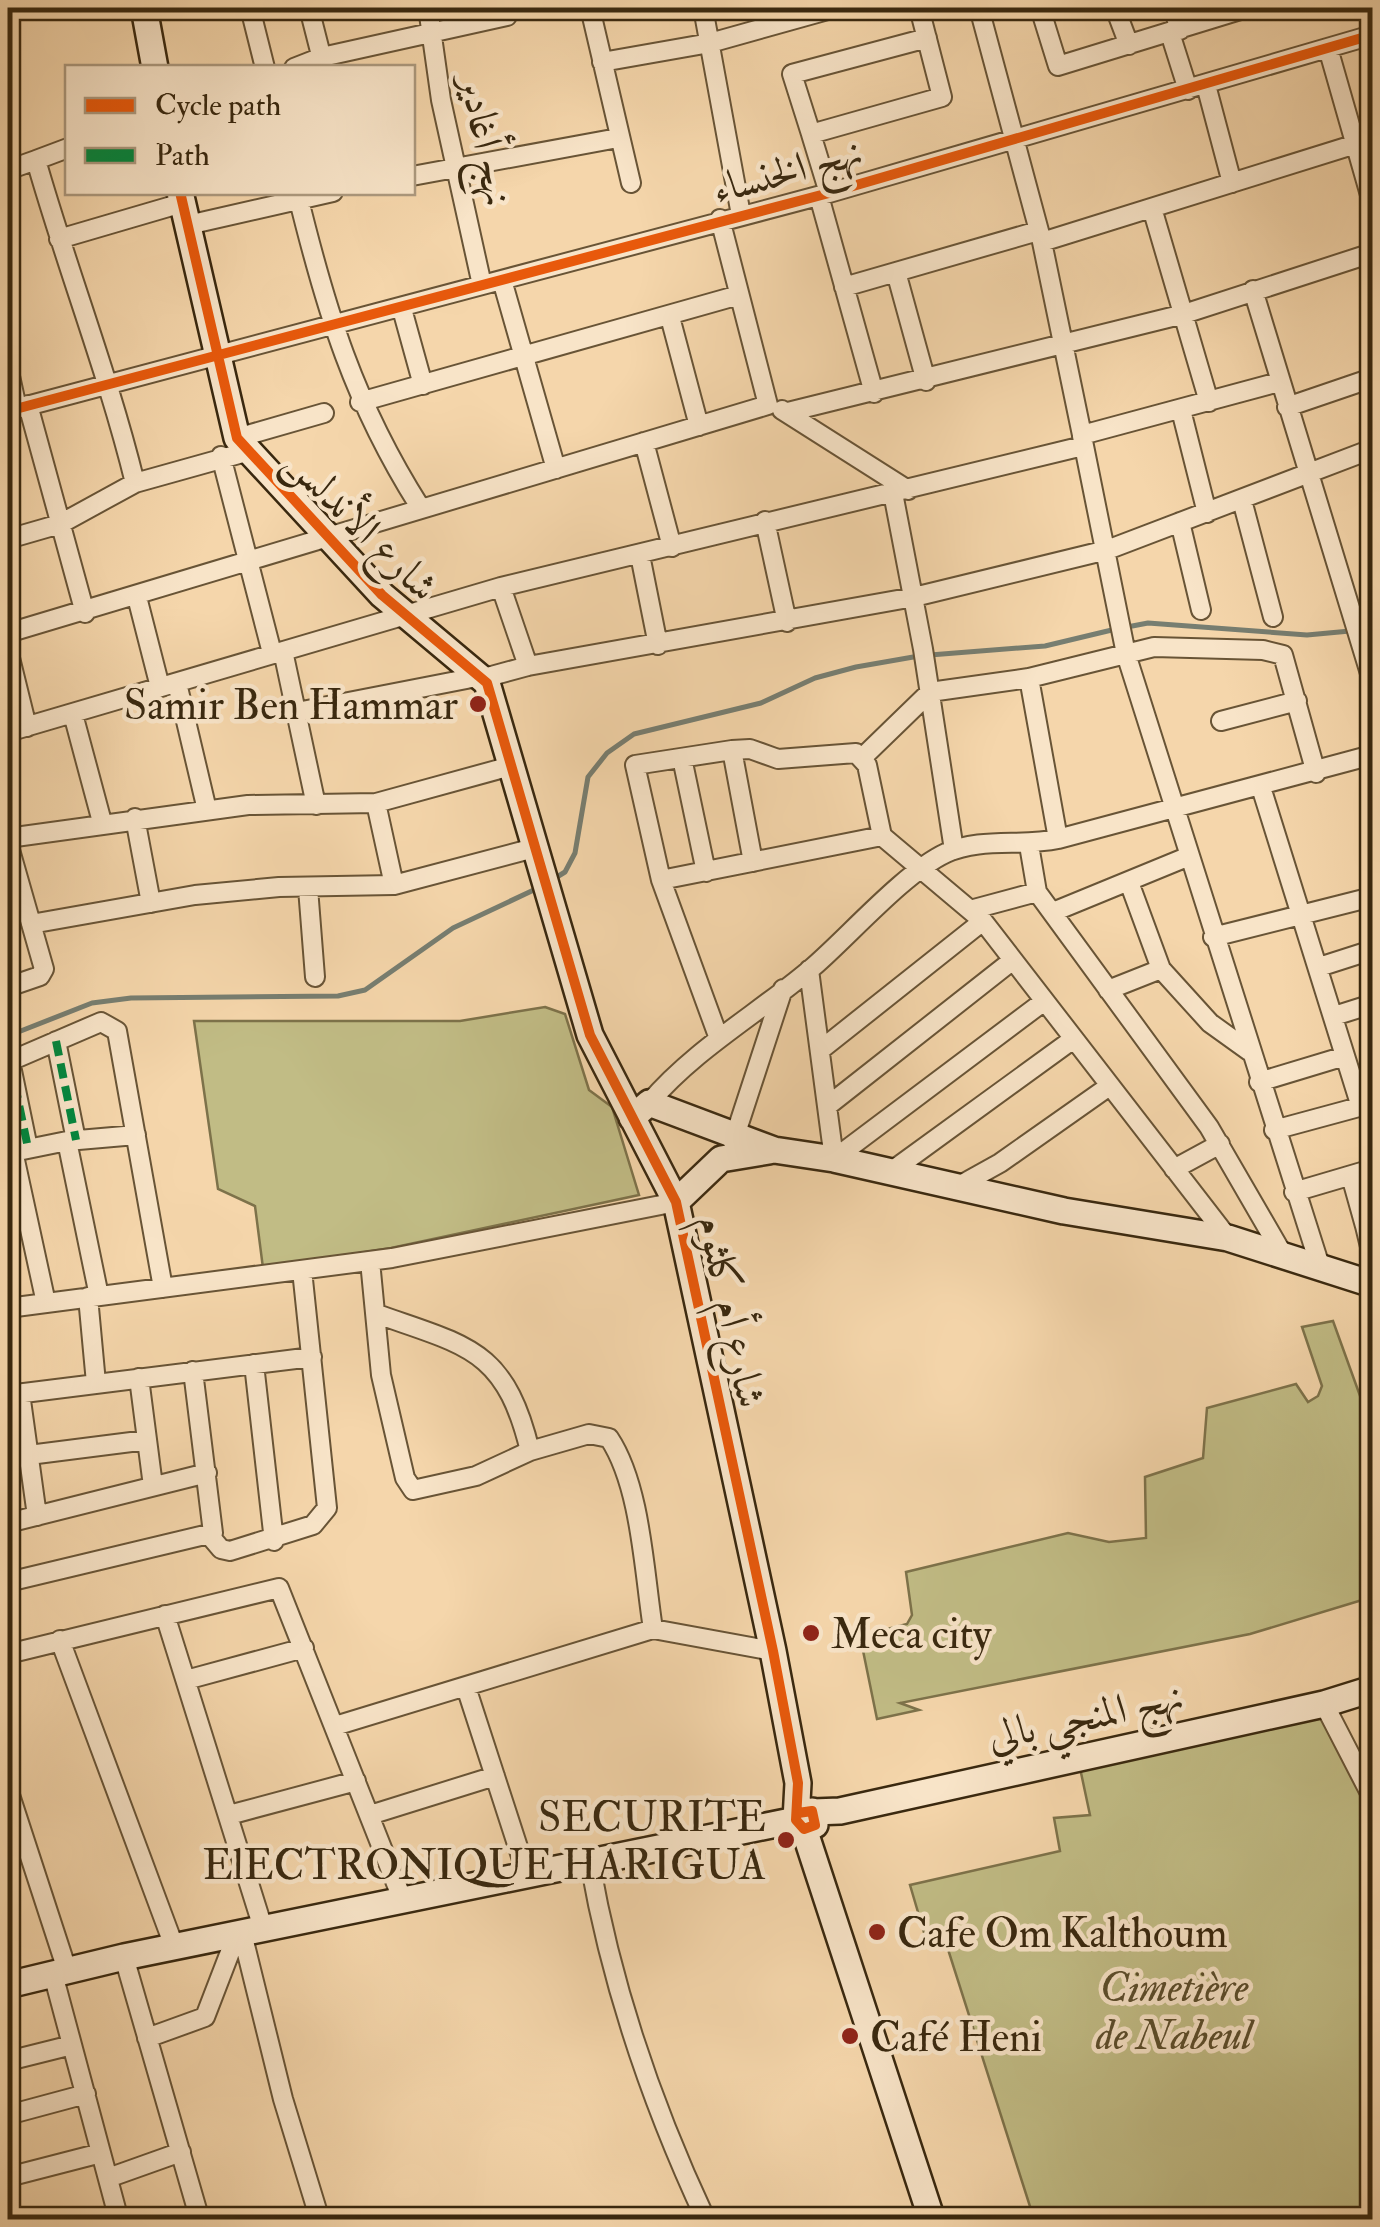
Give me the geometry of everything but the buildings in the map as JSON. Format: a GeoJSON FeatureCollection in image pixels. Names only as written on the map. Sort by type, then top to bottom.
{"type":"FeatureCollection","features":[{"type":"Feature","properties":{"kind":"street"},"geometry":{"type":"LineString","coordinates":[[144,8],[155,65]]}},
{"type":"Feature","properties":{"kind":"street"},"geometry":{"type":"LineString","coordinates":[[250,8],[264,65]]}},
{"type":"Feature","properties":{"kind":"street"},"geometry":{"type":"LineString","coordinates":[[309,8],[323,62],[508,16],[510,8]]}},
{"type":"Feature","properties":{"kind":"street","name":"نهج أغادير"},"geometry":{"type":"LineString","coordinates":[[428,8],[441,100],[482,285]]}},
{"type":"Feature","properties":{"kind":"street"},"geometry":{"type":"LineString","coordinates":[[590,8],[631,183]]}},
{"type":"Feature","properties":{"kind":"street"},"geometry":{"type":"LineString","coordinates":[[703,8],[741,215]]}},
{"type":"Feature","properties":{"kind":"street"},"geometry":{"type":"LineString","coordinates":[[602,62],[710,42],[806,12],[835,8]]}},
{"type":"Feature","properties":{"kind":"street"},"geometry":{"type":"LineString","coordinates":[[811,134],[942,96],[919,8]]}},
{"type":"Feature","properties":{"kind":"street"},"geometry":{"type":"LineString","coordinates":[[979,8],[1040,237],[1125,649],[1320,1266]]}},
{"type":"Feature","properties":{"kind":"street"},"geometry":{"type":"LineString","coordinates":[[1040,8],[1058,66],[1247,8]]}},
{"type":"Feature","properties":{"kind":"street"},"geometry":{"type":"LineString","coordinates":[[1115,8],[1129,44]]}},
{"type":"Feature","properties":{"kind":"street"},"geometry":{"type":"LineString","coordinates":[[1173,8],[1175,32],[1232,183]]}},
{"type":"Feature","properties":{"kind":"street","name":"نهج الخنساء"},"geometry":{"type":"LineString","coordinates":[[17,408],[332,328],[720,220],[824,195],[1372,35]]}},
{"type":"Feature","properties":{"kind":"street"},"geometry":{"type":"LineString","coordinates":[[874,393],[844,287],[811,134],[792,74],[927,38]]}},
{"type":"Feature","properties":{"kind":"street"},"geometry":{"type":"LineString","coordinates":[[1328,48],[1363,142],[1372,202]]}},
{"type":"Feature","properties":{"kind":"street"},"geometry":{"type":"LineString","coordinates":[[415,175],[618,138]]}},
{"type":"Feature","properties":{"kind":"street"},"geometry":{"type":"LineString","coordinates":[[844,287],[1152,208],[1363,142]]}},
{"type":"Feature","properties":{"kind":"street"},"geometry":{"type":"LineString","coordinates":[[8,170],[65,149]]}},
{"type":"Feature","properties":{"kind":"street"},"geometry":{"type":"LineString","coordinates":[[36,160],[110,384],[135,483]]}},
{"type":"Feature","properties":{"kind":"street"},"geometry":{"type":"LineString","coordinates":[[59,239],[184,207],[298,197],[332,328],[360,402],[420,507]]}},
{"type":"Feature","properties":{"kind":"street","name":"شارع الأندلس"},"geometry":{"type":"LineString","coordinates":[[184,207],[235,449],[329,534],[403,615],[483,677]]}},
{"type":"Feature","properties":{"kind":"street"},"geometry":{"type":"LineString","coordinates":[[1152,208],[1209,402]]}},
{"type":"Feature","properties":{"kind":"street"},"geometry":{"type":"LineString","coordinates":[[720,220],[768,405]]}},
{"type":"Feature","properties":{"kind":"street"},"geometry":{"type":"LineString","coordinates":[[788,412],[926,381],[1184,314],[1372,253]]}},
{"type":"Feature","properties":{"kind":"street"},"geometry":{"type":"LineString","coordinates":[[896,272],[926,381]]}},
{"type":"Feature","properties":{"kind":"street"},"geometry":{"type":"LineString","coordinates":[[502,280],[556,468]]}},
{"type":"Feature","properties":{"kind":"street"},"geometry":{"type":"LineString","coordinates":[[1253,290],[1372,680]]}},
{"type":"Feature","properties":{"kind":"street"},"geometry":{"type":"LineString","coordinates":[[360,402],[739,295]]}},
{"type":"Feature","properties":{"kind":"street"},"geometry":{"type":"LineString","coordinates":[[402,309],[423,385]]}},
{"type":"Feature","properties":{"kind":"street"},"geometry":{"type":"LineString","coordinates":[[670,316],[699,426]]}},
{"type":"Feature","properties":{"kind":"street"},"geometry":{"type":"LineString","coordinates":[[8,367],[17,408],[60,524],[85,613]]}},
{"type":"Feature","properties":{"kind":"street"},"geometry":{"type":"LineString","coordinates":[[1288,407],[1372,378]]}},
{"type":"Feature","properties":{"kind":"street"},"geometry":{"type":"LineString","coordinates":[[8,732],[403,615],[765,520],[900,492],[1279,382]]}},
{"type":"Feature","properties":{"kind":"street"},"geometry":{"type":"LineString","coordinates":[[8,633],[768,405],[788,412],[900,492],[954,850]]}},
{"type":"Feature","properties":{"kind":"street"},"geometry":{"type":"LineString","coordinates":[[1181,410],[1206,512]]}},
{"type":"Feature","properties":{"kind":"street"},"geometry":{"type":"LineString","coordinates":[[8,539],[60,524],[135,483],[324,413]]}},
{"type":"Feature","properties":{"kind":"street"},"geometry":{"type":"LineString","coordinates":[[644,442],[672,547]]}},
{"type":"Feature","properties":{"kind":"street"},"geometry":{"type":"LineString","coordinates":[[298,712],[528,666],[914,597],[1107,550],[1310,476],[1372,448]]}},
{"type":"Feature","properties":{"kind":"street"},"geometry":{"type":"LineString","coordinates":[[235,449],[250,560],[298,712],[316,805]]}},
{"type":"Feature","properties":{"kind":"street"},"geometry":{"type":"LineString","coordinates":[[1242,500],[1273,617]]}},
{"type":"Feature","properties":{"kind":"street"},"geometry":{"type":"LineString","coordinates":[[765,520],[787,622]]}},
{"type":"Feature","properties":{"kind":"street"},"geometry":{"type":"LineString","coordinates":[[1180,522],[1201,610]]}},
{"type":"Feature","properties":{"kind":"street"},"geometry":{"type":"LineString","coordinates":[[640,555],[658,645]]}},
{"type":"Feature","properties":{"kind":"street"},"geometry":{"type":"LineString","coordinates":[[502,588],[528,666]]}},
{"type":"Feature","properties":{"kind":"street"},"geometry":{"type":"LineString","coordinates":[[137,597],[207,810]]}},
{"type":"Feature","properties":{"kind":"street"},"geometry":{"type":"LineString","coordinates":[[862,758],[929,686],[1029,678],[1125,649],[1179,646],[1275,651],[1287,660],[1316,772]]}},
{"type":"Feature","properties":{"kind":"street"},"geometry":{"type":"LineString","coordinates":[[8,650],[27,727]]}},
{"type":"Feature","properties":{"kind":"street"},"geometry":{"type":"LineString","coordinates":[[31,924],[243,890],[394,886],[534,848],[483,677]]}},
{"type":"Feature","properties":{"kind":"street"},"geometry":{"type":"LineString","coordinates":[[1029,678],[1058,839]]}},
{"type":"Feature","properties":{"kind":"street"},"geometry":{"type":"LineString","coordinates":[[1222,721],[1297,701]]}},
{"type":"Feature","properties":{"kind":"street"},"geometry":{"type":"LineString","coordinates":[[73,714],[102,822]]}},
{"type":"Feature","properties":{"kind":"street"},"geometry":{"type":"LineString","coordinates":[[718,1036],[661,880],[634,770],[639,763],[750,749],[778,759],[844,751],[862,758]]}},
{"type":"Feature","properties":{"kind":"street"},"geometry":{"type":"LineString","coordinates":[[732,750],[753,862]]}},
{"type":"Feature","properties":{"kind":"street"},"geometry":{"type":"LineString","coordinates":[[641,1111],[718,1036],[809,970],[922,869],[954,850],[984,843],[1029,845],[1058,839],[1372,755]]}},
{"type":"Feature","properties":{"kind":"street"},"geometry":{"type":"LineString","coordinates":[[682,758],[706,872]]}},
{"type":"Feature","properties":{"kind":"street"},"geometry":{"type":"LineString","coordinates":[[862,758],[882,836],[977,916],[1228,1238]]}},
{"type":"Feature","properties":{"kind":"street"},"geometry":{"type":"LineString","coordinates":[[8,987],[44,971],[8,840],[102,822],[207,810],[376,803],[511,766]]}},
{"type":"Feature","properties":{"kind":"street"},"geometry":{"type":"LineString","coordinates":[[1261,787],[1345,1056],[1367,1105],[1274,1130]]}},
{"type":"Feature","properties":{"kind":"street"},"geometry":{"type":"LineString","coordinates":[[376,803],[394,886]]}},
{"type":"Feature","properties":{"kind":"street"},"geometry":{"type":"LineString","coordinates":[[135,818],[151,903]]}},
{"type":"Feature","properties":{"kind":"street"},"geometry":{"type":"LineString","coordinates":[[661,880],[882,836]]}},
{"type":"Feature","properties":{"kind":"street"},"geometry":{"type":"LineString","coordinates":[[1029,845],[1037,892],[1220,1144],[1282,1253]]}},
{"type":"Feature","properties":{"kind":"street","name":"شارع أم كلثوم"},"geometry":{"type":"LineString","coordinates":[[534,848],[590,1035],[641,1111],[676,1202],[815,1856],[932,2220]]}},
{"type":"Feature","properties":{"kind":"street"},"geometry":{"type":"LineString","coordinates":[[1053,912],[1188,857]]}},
{"type":"Feature","properties":{"kind":"street"},"geometry":{"type":"LineString","coordinates":[[1130,882],[1161,969],[1210,1023],[1249,1051]]}},
{"type":"Feature","properties":{"kind":"street"},"geometry":{"type":"LineString","coordinates":[[308,888],[315,977]]}},
{"type":"Feature","properties":{"kind":"street"},"geometry":{"type":"LineString","coordinates":[[822,1048],[977,916],[1037,892]]}},
{"type":"Feature","properties":{"kind":"street"},"geometry":{"type":"LineString","coordinates":[[1213,937],[1372,900]]}},
{"type":"Feature","properties":{"kind":"street"},"geometry":{"type":"LineString","coordinates":[[1319,967],[1372,950]]}},
{"type":"Feature","properties":{"kind":"street"},"geometry":{"type":"LineString","coordinates":[[830,1104],[1012,960]]}},
{"type":"Feature","properties":{"kind":"street"},"geometry":{"type":"LineString","coordinates":[[1108,990],[1161,969]]}},
{"type":"Feature","properties":{"kind":"street"},"geometry":{"type":"LineString","coordinates":[[809,970],[830,1104],[834,1159]]}},
{"type":"Feature","properties":{"kind":"street"},"geometry":{"type":"LineString","coordinates":[[8,1308],[370,1261],[676,1202],[721,1159],[736,1137],[783,989]]}},
{"type":"Feature","properties":{"kind":"street"},"geometry":{"type":"LineString","coordinates":[[834,1159],[1043,1002]]}},
{"type":"Feature","properties":{"kind":"street"},"geometry":{"type":"LineString","coordinates":[[1334,1016],[1372,1004]]}},
{"type":"Feature","properties":{"kind":"street"},"geometry":{"type":"LineString","coordinates":[[46,1303],[16,1151],[9,1062],[101,1022],[114,1026],[163,1288]]}},
{"type":"Feature","properties":{"kind":"street"},"geometry":{"type":"LineString","coordinates":[[56,1040],[94,1297],[96,1383]]}},
{"type":"Feature","properties":{"kind":"street"},"geometry":{"type":"LineString","coordinates":[[888,1173],[1072,1040]]}},
{"type":"Feature","properties":{"kind":"street"},"geometry":{"type":"LineString","coordinates":[[1259,1082],[1345,1056]]}},
{"type":"Feature","properties":{"kind":"street"},"geometry":{"type":"LineString","coordinates":[[955,1188],[1000,1163],[1108,1087]]}},
{"type":"Feature","properties":{"kind":"street"},"geometry":{"type":"LineString","coordinates":[[641,1111],[774,1150],[1228,1238],[1372,1284]]}},
{"type":"Feature","properties":{"kind":"street"},"geometry":{"type":"LineString","coordinates":[[16,1151],[136,1135]]}},
{"type":"Feature","properties":{"kind":"street"},"geometry":{"type":"LineString","coordinates":[[1174,1169],[1220,1144]]}},
{"type":"Feature","properties":{"kind":"street"},"geometry":{"type":"LineString","coordinates":[[721,1159],[774,1150]]}},
{"type":"Feature","properties":{"kind":"street"},"geometry":{"type":"LineString","coordinates":[[1294,1192],[1372,1170]]}},
{"type":"Feature","properties":{"kind":"street"},"geometry":{"type":"LineString","coordinates":[[1351,1176],[1369,1225],[1372,1255]]}},
{"type":"Feature","properties":{"kind":"street"},"geometry":{"type":"LineString","coordinates":[[370,1261],[386,1401],[405,1478],[413,1490],[476,1476],[530,1451],[589,1434],[609,1438],[622,1458],[629,1486],[653,1630]]}},
{"type":"Feature","properties":{"kind":"street"},"geometry":{"type":"LineString","coordinates":[[210,1536],[221,1549],[230,1552],[314,1525],[327,1508],[302,1270]]}},
{"type":"Feature","properties":{"kind":"street"},"geometry":{"type":"LineString","coordinates":[[377,1314],[472,1347],[485,1358],[521,1413],[530,1451]]}},
{"type":"Feature","properties":{"kind":"street"},"geometry":{"type":"LineString","coordinates":[[37,1516],[29,1455],[14,1394],[312,1357]]}},
{"type":"Feature","properties":{"kind":"street"},"geometry":{"type":"LineString","coordinates":[[254,1364],[274,1541]]}},
{"type":"Feature","properties":{"kind":"street"},"geometry":{"type":"LineString","coordinates":[[193,1371],[214,1528],[210,1536]]}},
{"type":"Feature","properties":{"kind":"street"},"geometry":{"type":"LineString","coordinates":[[139,1378],[153,1486]]}},
{"type":"Feature","properties":{"kind":"street"},"geometry":{"type":"LineString","coordinates":[[29,1455],[147,1440]]}},
{"type":"Feature","properties":{"kind":"street"},"geometry":{"type":"LineString","coordinates":[[8,1523],[206,1473]]}},
{"type":"Feature","properties":{"kind":"street"},"geometry":{"type":"LineString","coordinates":[[8,1582],[210,1536]]}},
{"type":"Feature","properties":{"kind":"street"},"geometry":{"type":"LineString","coordinates":[[8,1654],[278,1587],[404,1901]]}},
{"type":"Feature","properties":{"kind":"street"},"geometry":{"type":"LineString","coordinates":[[166,1615],[229,1816],[247,1932],[283,2098],[320,2220]]}},
{"type":"Feature","properties":{"kind":"street"},"geometry":{"type":"LineString","coordinates":[[335,1726],[653,1630],[773,1651]]}},
{"type":"Feature","properties":{"kind":"street"},"geometry":{"type":"LineString","coordinates":[[60,1640],[174,1946]]}},
{"type":"Feature","properties":{"kind":"street"},"geometry":{"type":"LineString","coordinates":[[186,1680],[304,1648]]}},
{"type":"Feature","properties":{"kind":"street"},"geometry":{"type":"LineString","coordinates":[[466,1687],[528,1876]]}},
{"type":"Feature","properties":{"kind":"street","name":"نهج المنجي بالي"},"geometry":{"type":"LineString","coordinates":[[8,1985],[174,1946],[807,1820],[1324,1704],[1372,1689]]}},
{"type":"Feature","properties":{"kind":"street"},"geometry":{"type":"LineString","coordinates":[[1324,1704],[1372,1797]]}},
{"type":"Feature","properties":{"kind":"street"},"geometry":{"type":"LineString","coordinates":[[370,1816],[495,1776]]}},
{"type":"Feature","properties":{"kind":"street"},"geometry":{"type":"LineString","coordinates":[[229,1816],[356,1780]]}},
{"type":"Feature","properties":{"kind":"street"},"geometry":{"type":"LineString","coordinates":[[8,1790],[60,1972],[72,2045],[108,2178],[113,2218]]}},
{"type":"Feature","properties":{"kind":"street"},"geometry":{"type":"LineString","coordinates":[[590,1863],[604,1940],[652,2096],[706,2220]]}},
{"type":"Feature","properties":{"kind":"street"},"geometry":{"type":"LineString","coordinates":[[147,2038],[205,2017],[247,1932]]}},
{"type":"Feature","properties":{"kind":"street"},"geometry":{"type":"LineString","coordinates":[[124,1957],[200,2220]]}},
{"type":"Feature","properties":{"kind":"street"},"geometry":{"type":"LineString","coordinates":[[1372,2029],[1372,2044]]}},
{"type":"Feature","properties":{"kind":"street"},"geometry":{"type":"LineString","coordinates":[[8,2061],[72,2045]]}},
{"type":"Feature","properties":{"kind":"street"},"geometry":{"type":"LineString","coordinates":[[8,2115],[86,2094]]}},
{"type":"Feature","properties":{"kind":"street"},"geometry":{"type":"LineString","coordinates":[[108,2178],[180,2152]]}},
{"type":"Feature","properties":{"kind":"street"},"geometry":{"type":"LineString","coordinates":[[8,2177],[102,2153]]}},
{"type":"Feature","properties":{"kind":"green space"},"geometry":{"type":"Polygon","coordinates":[[[545,1007],[565,1014],[589,1090],[612,1107],[639,1195],[391,1248],[263,1268],[255,1206],[218,1189],[194,1021],[460,1021],[545,1007]]]}},
{"type":"Feature","properties":{"kind":"green space"},"geometry":{"type":"Polygon","coordinates":[[[1333,1321],[1372,1429],[1372,1597],[1250,1634],[900,1703],[919,1710],[877,1719],[860,1636],[907,1624],[912,1615],[906,1572],[1068,1533],[1109,1542],[1146,1538],[1145,1477],[1203,1458],[1207,1408],[1296,1384],[1308,1402],[1318,1396],[1322,1386],[1302,1327],[1333,1321]]]}},
{"type":"Feature","properties":{"kind":"green space","name":"Cimetière de Nabeul"},"geometry":{"type":"Polygon","coordinates":[[[1328,1716],[1372,1805],[1372,1889],[1367,1895],[1372,1922],[1372,2022],[1367,2032],[1372,2057],[1372,2219],[1034,2219],[946,1943],[928,1946],[910,1885],[1060,1851],[1054,1818],[1090,1815],[1080,1768],[1328,1716]]]}},
{"type":"Feature","properties":{"kind":"waterway"},"geometry":{"type":"LineString","coordinates":[[1127,627],[1148,623],[1307,635],[1350,631]]}},
{"type":"Feature","properties":{"kind":"waterway"},"geometry":{"type":"LineString","coordinates":[[930,655],[1045,646],[1116,629]]}},
{"type":"Feature","properties":{"kind":"waterway"},"geometry":{"type":"LineString","coordinates":[[552,880],[565,872],[575,853],[588,777],[607,753],[634,734],[761,703],[815,678],[919,656]]}},
{"type":"Feature","properties":{"kind":"waterway"},"geometry":{"type":"LineString","coordinates":[[8,1036],[92,1003],[131,998],[338,996],[365,990],[453,928],[538,888]]}},
{"type":"Feature","properties":{"kind":"marked path"},"geometry":{"type":"LineString","coordinates":[[56,1041],[76,1140]]}},
{"type":"Feature","properties":{"kind":"marked path"},"geometry":{"type":"LineString","coordinates":[[10,1061],[28,1148]]}},
{"type":"Feature","properties":{"kind":"cycle path"},"geometry":{"type":"LineString","coordinates":[[8,411],[829,193],[1372,35]]}},
{"type":"Feature","properties":{"kind":"cycle path"},"geometry":{"type":"LineString","coordinates":[[181,195],[237,438],[382,595],[487,683],[590,1035],[676,1202],[773,1651],[798,1783],[796,1820],[804,1829],[815,1825],[812,1811],[798,1813]]}},
{"type":"Feature","properties":{"kind":"place","name":"Samir Ben Hammar"},"geometry":{"type":"Point","coordinates":[478,704]}},
{"type":"Feature","properties":{"kind":"place","name":"Meca city"},"geometry":{"type":"Point","coordinates":[811,1633]}},
{"type":"Feature","properties":{"kind":"place","name":"SECURITE ElECTRONIQUE HARIGUA"},"geometry":{"type":"Point","coordinates":[786,1840]}},
{"type":"Feature","properties":{"kind":"place","name":"Cafe Om Kalthoum"},"geometry":{"type":"Point","coordinates":[877,1932]}},
{"type":"Feature","properties":{"kind":"place","name":"Café Heni"},"geometry":{"type":"Point","coordinates":[850,2036]}}]}
